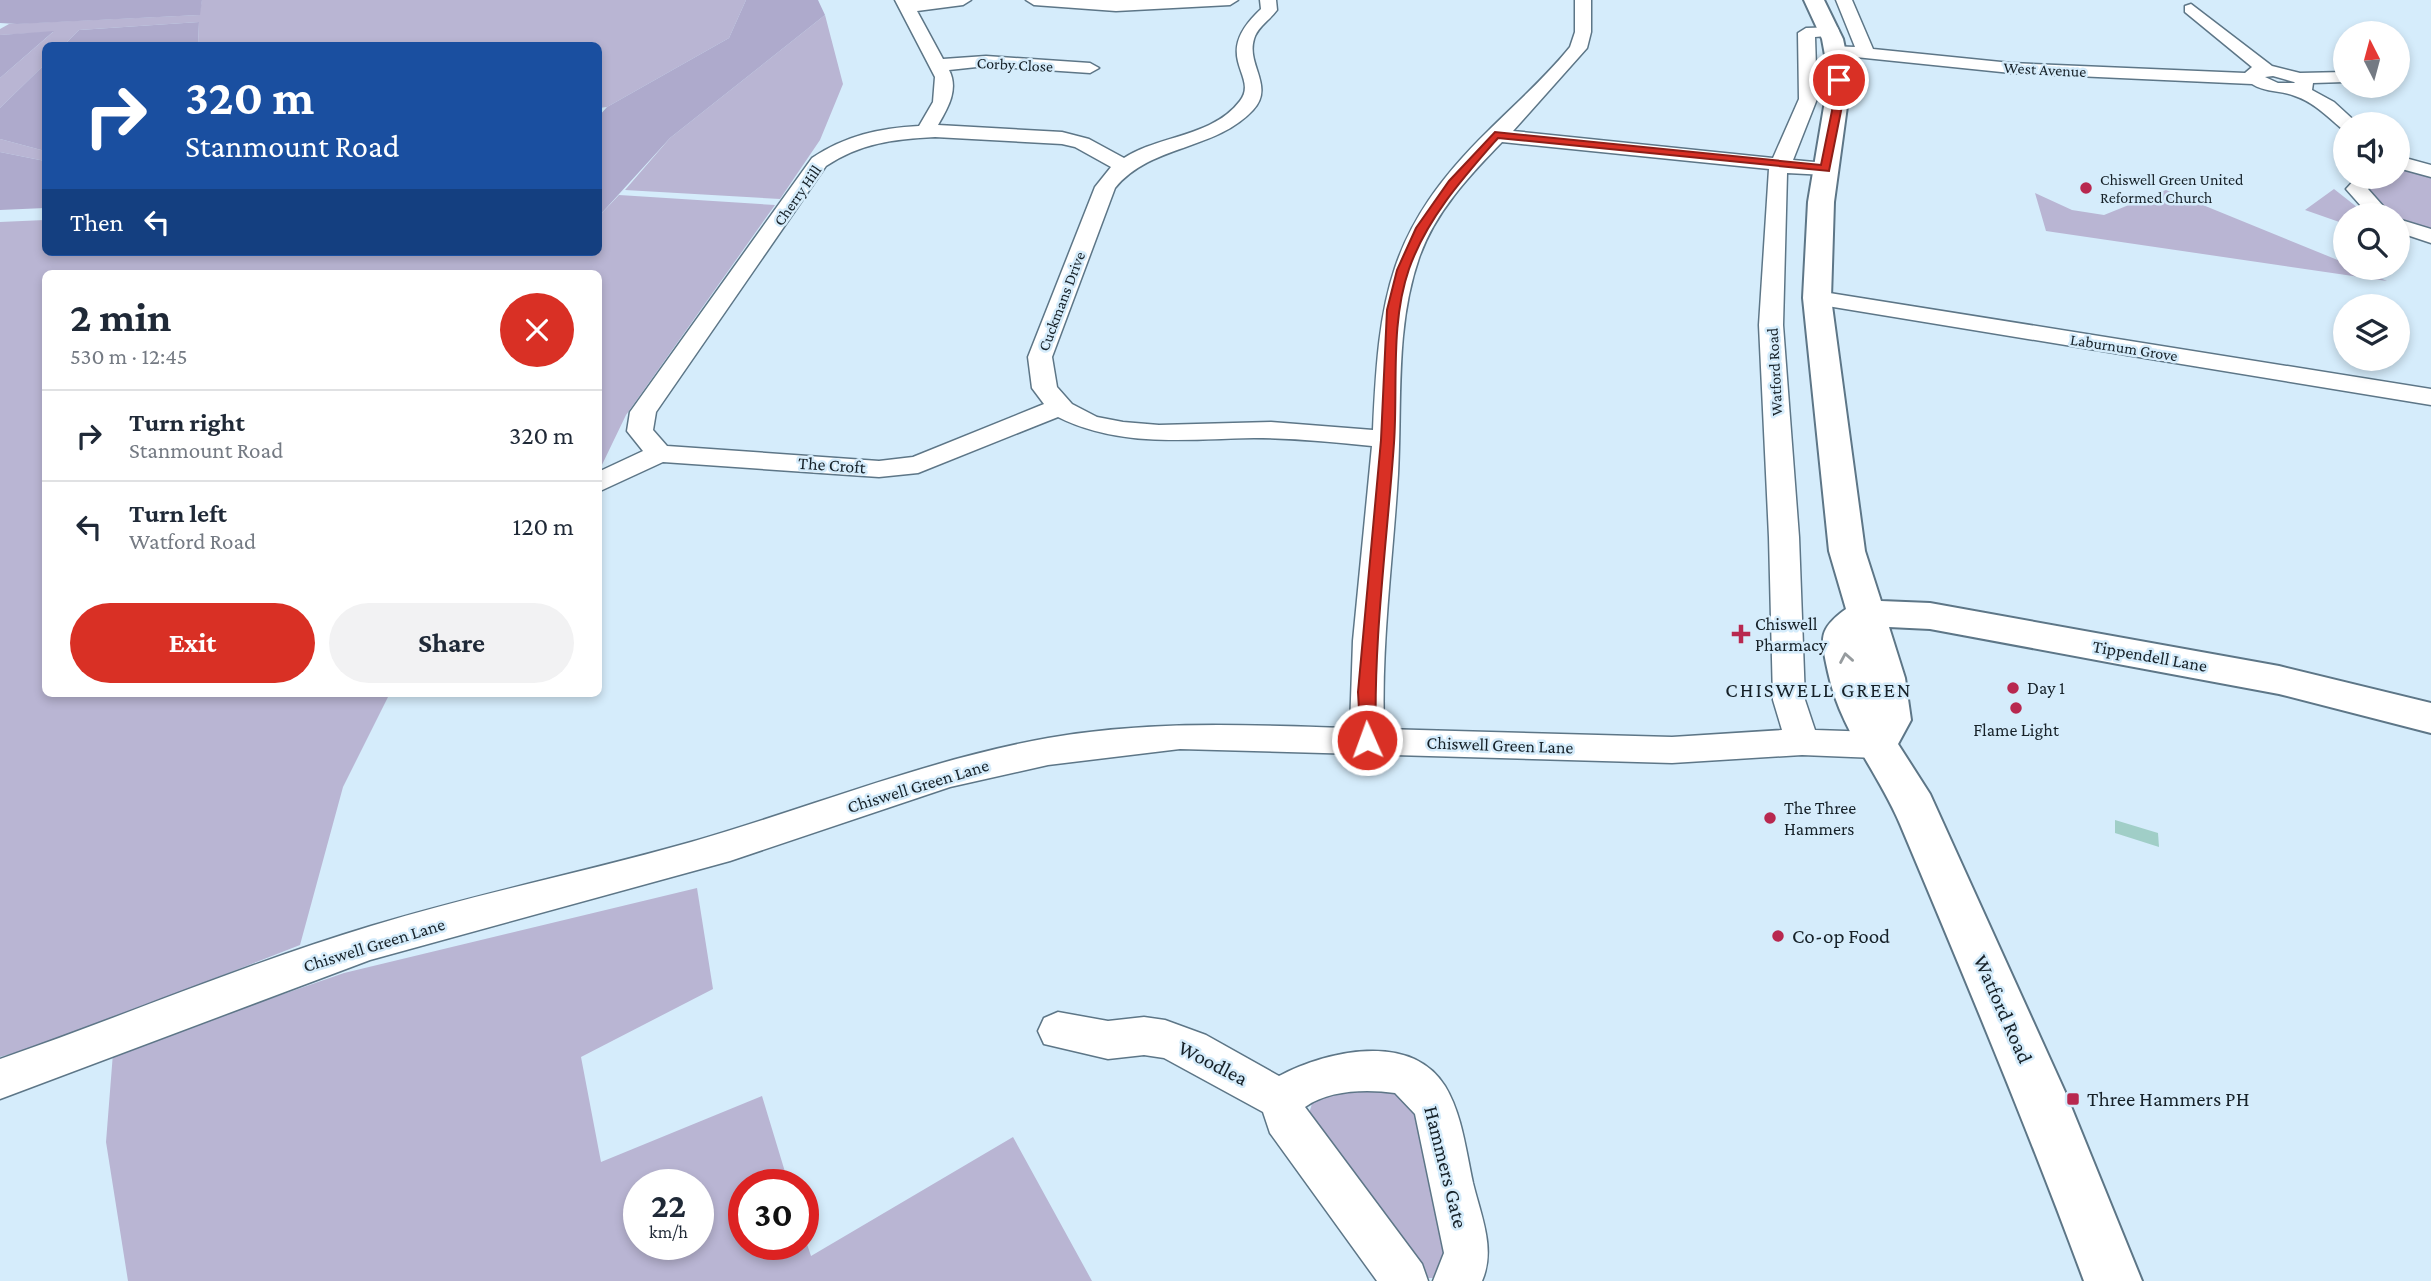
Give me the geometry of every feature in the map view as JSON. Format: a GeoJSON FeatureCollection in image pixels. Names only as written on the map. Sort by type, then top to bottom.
{"type":"FeatureCollection","features":[{"type":"Feature","properties":{"kind":"main road"},"geometry":{"type":"LineString","coordinates":[[1814,0],[1833,41],[1839,96],[1826,169],[1816,260],[1817,298],[1847,551],[1885,678],[1891,720],[1876,745]]}},
{"type":"Feature","properties":{"kind":"main road","name":"Tippendell Lane"},"geometry":{"type":"LineString","coordinates":[[1866,613],[1930,616],[2279,680],[2431,718]]}},
{"type":"Feature","properties":{"kind":"main road","name":"Watford Road"},"geometry":{"type":"LineString","coordinates":[[1876,745],[1909,794],[2048,1112],[2113,1281]]}},
{"type":"Feature","properties":{"kind":"street"},"geometry":{"type":"LineString","coordinates":[[925,132],[945,90],[941,65],[905,3],[963,0]]}},
{"type":"Feature","properties":{"kind":"street"},"geometry":{"type":"LineString","coordinates":[[1034,0],[1116,6],[1230,0]]}},
{"type":"Feature","properties":{"kind":"street"},"geometry":{"type":"LineString","coordinates":[[1123,165],[1206,132],[1225,122],[1249,103],[1254,83],[1243,46],[1251,28],[1269,10],[1268,0]]}},
{"type":"Feature","properties":{"kind":"street"},"geometry":{"type":"LineString","coordinates":[[1367,740],[1366,692],[1387,440],[1392,310],[1403,270],[1429,217],[1453,183],[1578,48],[1583,33],[1583,0]]}},
{"type":"Feature","properties":{"kind":"street"},"geometry":{"type":"LineString","coordinates":[[1844,0],[1866,53]]}},
{"type":"Feature","properties":{"kind":"street"},"geometry":{"type":"LineString","coordinates":[[2191,9],[2273,87],[2333,79]]}},
{"type":"Feature","properties":{"kind":"street","name":"Watford Road"},"geometry":{"type":"LineString","coordinates":[[1802,742],[1789,700],[1784,537],[1771,325],[1777,173],[1808,99],[1806,33],[1833,41]]}},
{"type":"Feature","properties":{"kind":"street","name":"West Avenue"},"geometry":{"type":"LineString","coordinates":[[1833,41],[1866,53],[2038,69],[2260,74]]}},
{"type":"Feature","properties":{"kind":"street","name":"Corby Close"},"geometry":{"type":"LineString","coordinates":[[941,65],[986,61],[1090,68]]}},
{"type":"Feature","properties":{"kind":"street"},"geometry":{"type":"LineString","coordinates":[[2299,84],[2333,112]]}},
{"type":"Feature","properties":{"kind":"street","name":"Cherry Hill"},"geometry":{"type":"LineString","coordinates":[[659,454],[640,430],[643,412],[819,162],[833,150],[873,136],[925,132],[1074,140],[1123,165]]}},
{"type":"Feature","properties":{"kind":"street"},"geometry":{"type":"LineString","coordinates":[[1495,135],[1826,169]]}},
{"type":"Feature","properties":{"kind":"street","name":"Cuckmans Drive"},"geometry":{"type":"LineString","coordinates":[[1060,407],[1042,383],[1040,357],[1105,187],[1123,165]]}},
{"type":"Feature","properties":{"kind":"street"},"geometry":{"type":"LineString","coordinates":[[2410,165],[2431,171]]}},
{"type":"Feature","properties":{"kind":"street"},"geometry":{"type":"LineString","coordinates":[[2357,189],[2369,203]]}},
{"type":"Feature","properties":{"kind":"street"},"geometry":{"type":"LineString","coordinates":[[2410,229],[2431,236]]}},
{"type":"Feature","properties":{"kind":"street","name":"Laburnum Grove"},"geometry":{"type":"LineString","coordinates":[[1817,298],[2431,397]]}},
{"type":"Feature","properties":{"kind":"street"},"geometry":{"type":"LineString","coordinates":[[1060,407],[1094,423],[1142,432],[1279,430],[1387,440]]}},
{"type":"Feature","properties":{"kind":"street","name":"The Croft"},"geometry":{"type":"LineString","coordinates":[[602,481],[659,454],[898,468],[939,458],[1060,407]]}},
{"type":"Feature","properties":{"kind":"street","name":"Chiswell Green Lane"},"geometry":{"type":"LineString","coordinates":[[0,1079],[121,1037],[320,960],[719,849],[920,783],[1000,761],[1122,739],[1180,736],[1672,750],[1802,742],[1876,745]]}},
{"type":"Feature","properties":{"kind":"street","name":"Woodlea"},"geometry":{"type":"LineString","coordinates":[[1059,1031],[1108,1040],[1144,1036],[1165,1039],[1191,1049],[1282,1100]]}},
{"type":"Feature","properties":{"kind":"street","name":"Hammers Gate"},"geometry":{"type":"LineString","coordinates":[[1282,1100],[1288,1092],[1303,1082],[1380,1071],[1394,1072],[1419,1086],[1435,1110],[1465,1241],[1466,1262],[1456,1281]]}},
{"type":"Feature","properties":{"kind":"street"},"geometry":{"type":"LineString","coordinates":[[1282,1100],[1285,1118],[1292,1131],[1405,1281]]}},
{"type":"Feature","properties":{"kind":"shaded area"},"geometry":{"type":"Polygon","coordinates":[[[0,0],[202,0],[200,15],[17,24],[0,23],[0,0]]]}},
{"type":"Feature","properties":{"kind":"shaded area"},"geometry":{"type":"Polygon","coordinates":[[[202,0],[746,0],[729,38],[607,107],[602,108],[602,42],[198,42],[199,22],[79,30],[67,42],[42,42],[42,67],[0,108],[0,78],[53,32],[0,35],[0,29],[9,24],[199,15],[202,0]]]}},
{"type":"Feature","properties":{"kind":"shaded area"},"geometry":{"type":"Polygon","coordinates":[[[746,0],[818,0],[825,15],[670,138],[602,213],[602,113],[607,107],[729,38],[746,0]]]}},
{"type":"Feature","properties":{"kind":"shaded area"},"geometry":{"type":"Polygon","coordinates":[[[825,15],[843,84],[820,140],[780,199],[625,190],[670,138],[825,15]]]}},
{"type":"Feature","properties":{"kind":"shaded area"},"geometry":{"type":"Polygon","coordinates":[[[199,22],[198,42],[67,42],[79,30],[199,22]]]}},
{"type":"Feature","properties":{"kind":"shaded area"},"geometry":{"type":"Polygon","coordinates":[[[54,31],[0,78],[0,35],[54,31]]]}},
{"type":"Feature","properties":{"kind":"shaded area"},"geometry":{"type":"Polygon","coordinates":[[[42,67],[42,150],[0,139],[0,108],[42,67]]]}},
{"type":"Feature","properties":{"kind":"shaded area"},"geometry":{"type":"Polygon","coordinates":[[[0,139],[42,150],[42,160],[0,152],[0,139]]]}},
{"type":"Feature","properties":{"kind":"shaded area"},"geometry":{"type":"Polygon","coordinates":[[[0,152],[42,160],[42,208],[0,210],[0,152]]]}},
{"type":"Feature","properties":{"kind":"shaded area"},"geometry":{"type":"Polygon","coordinates":[[[2410,169],[2431,174],[2431,231],[2410,223],[2410,203],[2378,203],[2366,190],[2410,189],[2410,169]]]}},
{"type":"Feature","properties":{"kind":"shaded area"},"geometry":{"type":"Polygon","coordinates":[[[2334,189],[2352,203],[2333,203],[2333,220],[2305,210],[2334,189]]]}},
{"type":"Feature","properties":{"kind":"shaded area"},"geometry":{"type":"Polygon","coordinates":[[[2166,190],[2333,258],[2333,273],[2046,231],[2035,193],[2072,210],[2104,215],[2166,190]]]}},
{"type":"Feature","properties":{"kind":"shaded area"},"geometry":{"type":"Polygon","coordinates":[[[619,195],[775,205],[626,415],[602,465],[602,270],[42,270],[42,697],[388,697],[343,787],[300,945],[46,1044],[0,1057],[0,222],[42,220],[42,256],[602,256],[602,213],[619,195]]]}},
{"type":"Feature","properties":{"kind":"shaded area"},"geometry":{"type":"Polygon","coordinates":[[[2115,820],[2158,833],[2159,847],[2115,833],[2115,820]]]}},
{"type":"Feature","properties":{"kind":"shaded area"},"geometry":{"type":"Polygon","coordinates":[[[697,888],[713,989],[581,1057],[601,1162],[762,1096],[784,1169],[728,1169],[728,1260],[819,1260],[819,1251],[1013,1137],[1092,1281],[128,1281],[106,1142],[113,1053],[344,973],[697,888]]]}},
{"type":"Feature","properties":{"kind":"shaded area"},"geometry":{"type":"Polygon","coordinates":[[[1333,1088],[1413,1093],[1457,1248],[1438,1278],[1426,1278],[1308,1117],[1314,1097],[1333,1088]]]}},
{"type":"Feature","properties":{"kind":"place","name":"Chiswell Green United Reformed Church"},"geometry":{"type":"Point","coordinates":[2086,188]}},
{"type":"Feature","properties":{"kind":"place","name":"Chiswell Pharmacy"},"geometry":{"type":"Point","coordinates":[1741,634]}},
{"type":"Feature","properties":{"kind":"place","name":"Day 1"},"geometry":{"type":"Point","coordinates":[2013,688]}},
{"type":"Feature","properties":{"kind":"place","name":"Flame Light"},"geometry":{"type":"Point","coordinates":[2016,708]}},
{"type":"Feature","properties":{"kind":"place","name":"The Three Hammers"},"geometry":{"type":"Point","coordinates":[1770,818]}},
{"type":"Feature","properties":{"kind":"place","name":"Co-op Food"},"geometry":{"type":"Point","coordinates":[1778,936]}},
{"type":"Feature","properties":{"kind":"place","name":"Three Hammers PH"},"geometry":{"type":"Point","coordinates":[2073,1099]}},
{"type":"Feature","properties":{"kind":"district","name":"CHISWELL GREEN"},"geometry":{"type":"Point","coordinates":[1819,690]}},
{"type":"Feature","properties":{"kind":"route"},"geometry":{"type":"LineString","coordinates":[[1367,740],[1366,692],[1387,440],[1392,310],[1403,270],[1422,228],[1453,183],[1495,135],[1826,169],[1839,96],[1839,80]]}}]}
